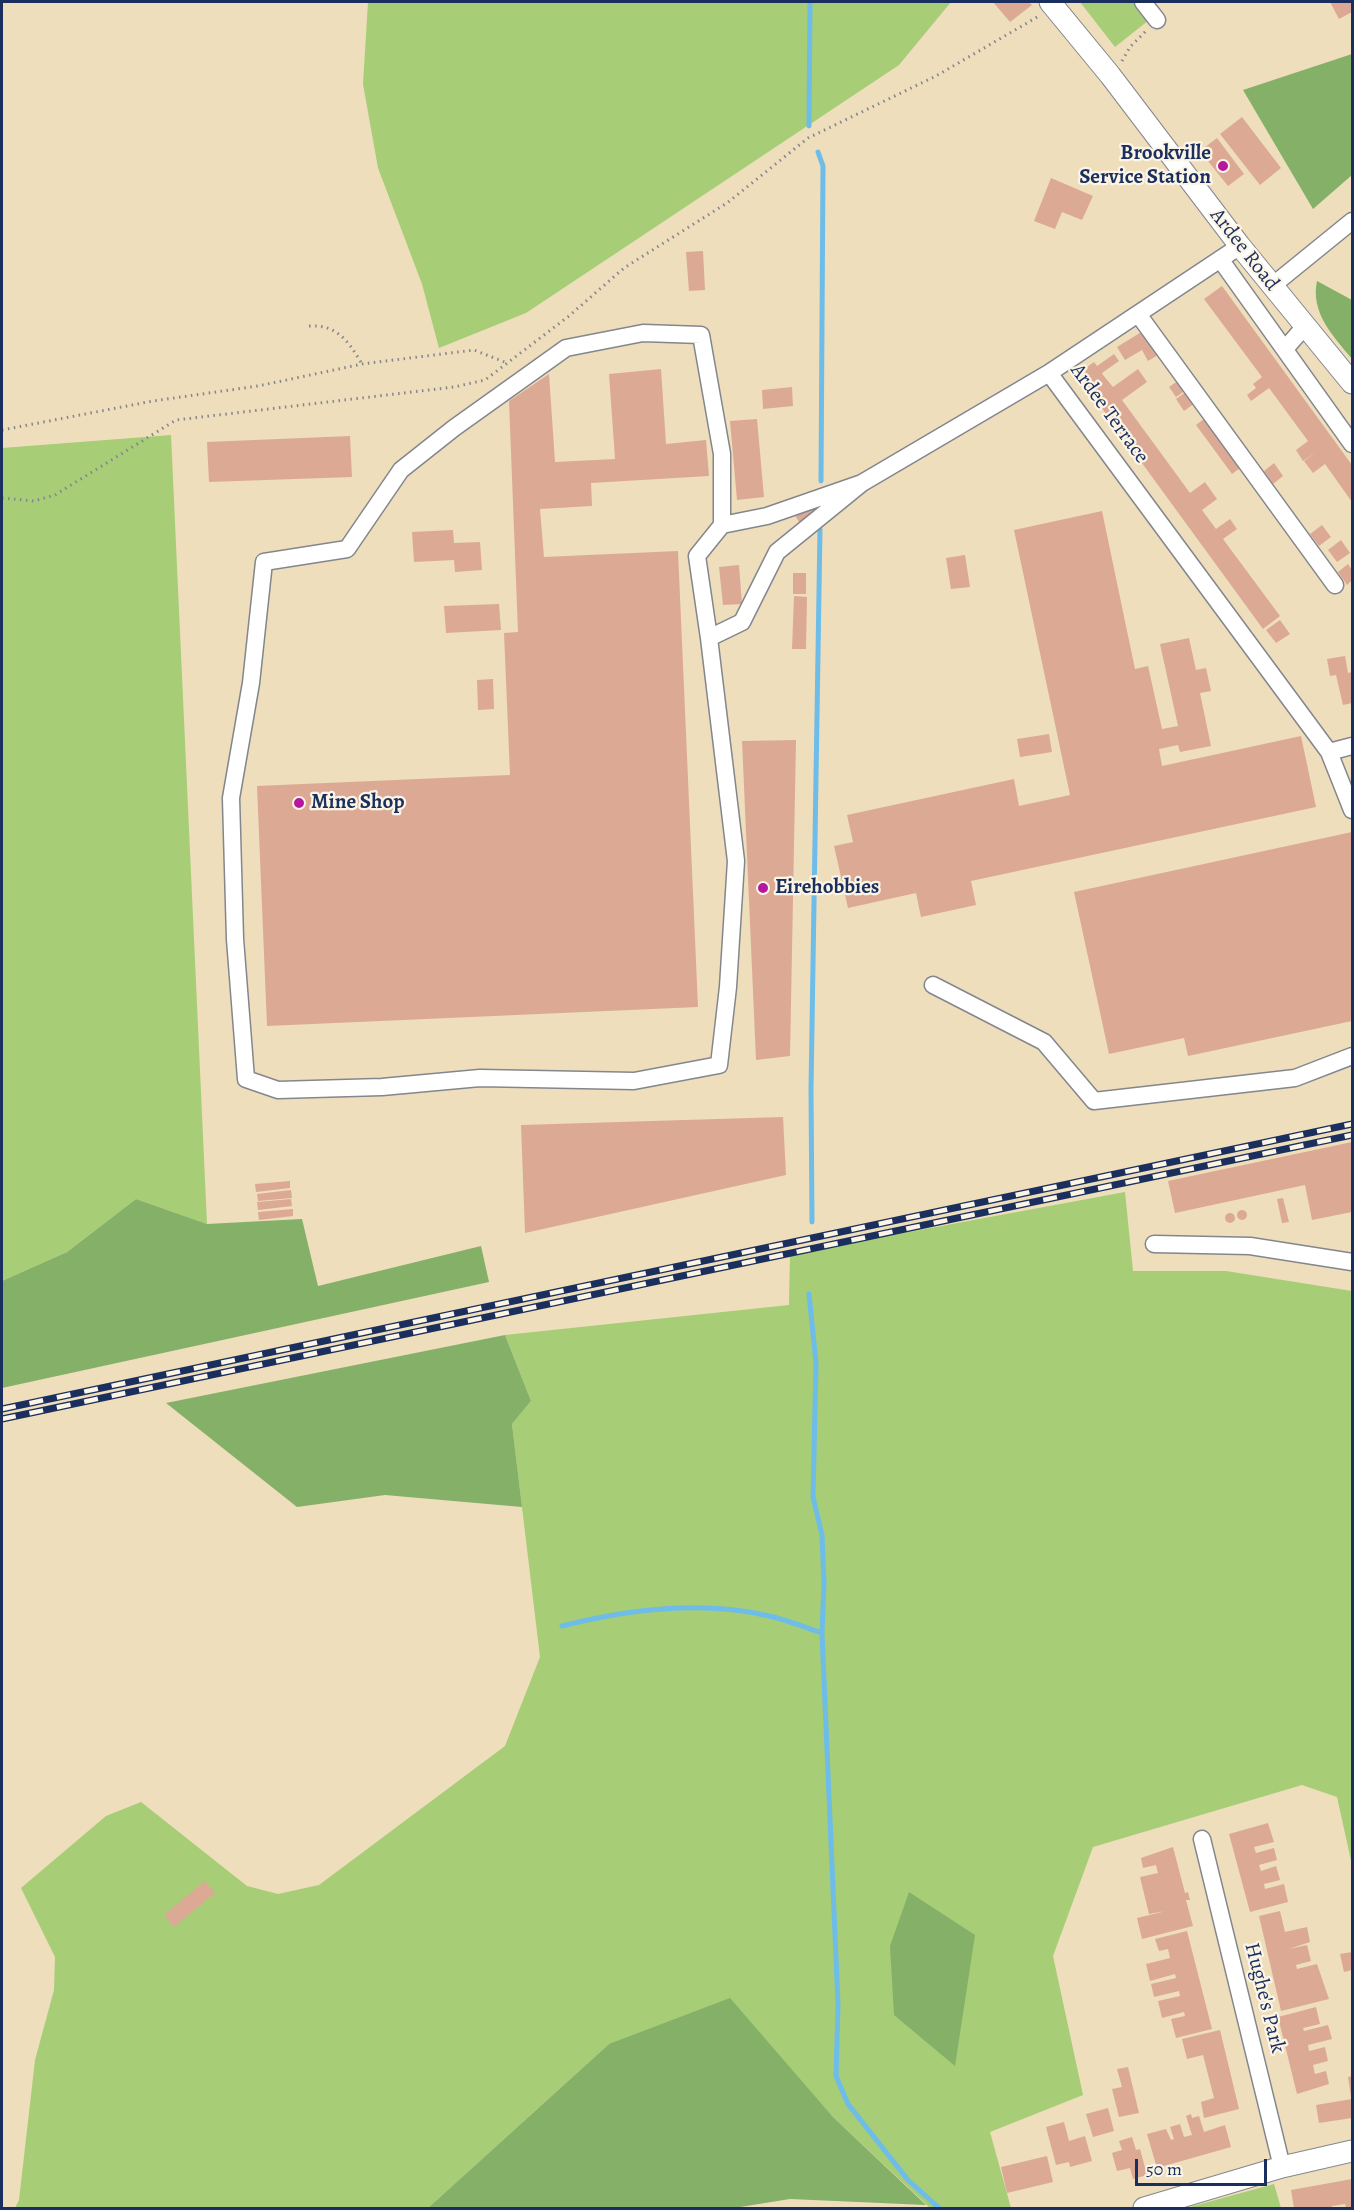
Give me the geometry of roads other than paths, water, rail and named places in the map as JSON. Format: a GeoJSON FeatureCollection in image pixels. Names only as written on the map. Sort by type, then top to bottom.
{"type":"FeatureCollection","features":[{"type":"Feature","properties":{"kind":"main road","name":"Ardee Road"},"geometry":{"type":"LineString","coordinates":[[1052,5],[1112,78],[1240,246],[1353,383]]}},
{"type":"Feature","properties":{"kind":"main road"},"geometry":{"type":"LineString","coordinates":[[1144,2208],[1282,2167],[1353,2151]]}},
{"type":"Feature","properties":{"kind":"street"},"geometry":{"type":"LineString","coordinates":[[1143,2],[1157,20]]}},
{"type":"Feature","properties":{"kind":"street"},"geometry":{"type":"LineString","coordinates":[[1272,286],[1353,221]]}},
{"type":"Feature","properties":{"kind":"street","name":"Ardee Terrace"},"geometry":{"type":"LineString","coordinates":[[1240,246],[1049,373],[1329,752],[1353,810]]}},
{"type":"Feature","properties":{"kind":"street"},"geometry":{"type":"LineString","coordinates":[[1220,259],[1353,444]]}},
{"type":"Feature","properties":{"kind":"street"},"geometry":{"type":"LineString","coordinates":[[1138,314],[1335,585]]}},
{"type":"Feature","properties":{"kind":"street"},"geometry":{"type":"LineString","coordinates":[[1285,349],[1305,326]]}},
{"type":"Feature","properties":{"kind":"street"},"geometry":{"type":"LineString","coordinates":[[643,333],[700,335],[722,454],[722,525],[697,556],[736,861],[728,987],[719,1065],[634,1081],[480,1078],[382,1087],[278,1090],[246,1079],[235,939],[231,798],[251,683],[264,562],[347,549],[401,470],[454,428],[566,348],[643,333]]}},
{"type":"Feature","properties":{"kind":"street"},"geometry":{"type":"LineString","coordinates":[[709,638],[742,622],[777,552],[862,483],[1049,373]]}},
{"type":"Feature","properties":{"kind":"street"},"geometry":{"type":"LineString","coordinates":[[722,525],[767,516],[862,483]]}},
{"type":"Feature","properties":{"kind":"street"},"geometry":{"type":"LineString","coordinates":[[1329,752],[1353,746]]}},
{"type":"Feature","properties":{"kind":"street"},"geometry":{"type":"LineString","coordinates":[[933,985],[1044,1042],[1094,1101],[1295,1078],[1353,1056]]}},
{"type":"Feature","properties":{"kind":"street"},"geometry":{"type":"LineString","coordinates":[[1154,1244],[1250,1246],[1353,1262]]}},
{"type":"Feature","properties":{"kind":"street","name":"Hughe's Park"},"geometry":{"type":"LineString","coordinates":[[1202,1839],[1282,2167]]}},
{"type":"Feature","properties":{"kind":"waterway"},"geometry":{"type":"LineString","coordinates":[[809,126],[810,2]]}},
{"type":"Feature","properties":{"kind":"waterway"},"geometry":{"type":"LineString","coordinates":[[818,152],[823,166],[821,481]]}},
{"type":"Feature","properties":{"kind":"waterway"},"geometry":{"type":"LineString","coordinates":[[812,1222],[811,1089],[820,529]]}},
{"type":"Feature","properties":{"kind":"waterway"},"geometry":{"type":"LineString","coordinates":[[809,1294],[816,1363],[813,1497],[822,1535],[824,1583],[822,1633],[838,2005],[836,2076],[848,2104],[908,2180],[939,2208]]}},
{"type":"Feature","properties":{"kind":"waterway"},"geometry":{"type":"LineString","coordinates":[[562,1626],[639,1611],[717,1608],[769,1616],[822,1633]]}},
{"type":"Feature","properties":{"kind":"railway"},"geometry":{"type":"LineString","coordinates":[[2,1409],[1352,1124]]}},
{"type":"Feature","properties":{"kind":"railway"},"geometry":{"type":"LineString","coordinates":[[2,1419],[1352,1135]]}},
{"type":"Feature","properties":{"kind":"place","name":"Brookville Service Station"},"geometry":{"type":"Point","coordinates":[1223,166]}},
{"type":"Feature","properties":{"kind":"place","name":"Mine Shop"},"geometry":{"type":"Point","coordinates":[299,803]}},
{"type":"Feature","properties":{"kind":"place","name":"Eirehobbies"},"geometry":{"type":"Point","coordinates":[763,888]}}]}
